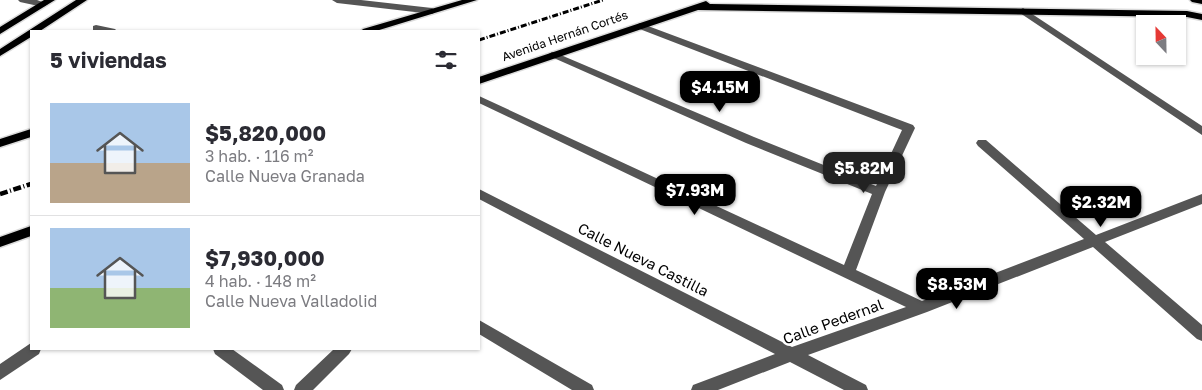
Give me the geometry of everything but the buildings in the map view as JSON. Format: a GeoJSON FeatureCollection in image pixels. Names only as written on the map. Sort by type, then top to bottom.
{"type":"FeatureCollection","features":[{"type":"Feature","properties":{"kind":"main road"},"geometry":{"type":"LineString","coordinates":[[36,30],[82,0]]}},
{"type":"Feature","properties":{"kind":"main road"},"geometry":{"type":"LineString","coordinates":[[369,30],[472,0]]}},
{"type":"Feature","properties":{"kind":"main road","name":"Avenida Hernán Cortés"},"geometry":{"type":"LineString","coordinates":[[480,81],[718,0]]}},
{"type":"Feature","properties":{"kind":"main road"},"geometry":{"type":"LineString","coordinates":[[1195,0],[1202,1]]}},
{"type":"Feature","properties":{"kind":"main road"},"geometry":{"type":"LineString","coordinates":[[0,31],[47,2]]}},
{"type":"Feature","properties":{"kind":"main road"},"geometry":{"type":"LineString","coordinates":[[699,7],[1187,14],[1202,17]]}},
{"type":"Feature","properties":{"kind":"main road"},"geometry":{"type":"LineString","coordinates":[[0,53],[30,34]]}},
{"type":"Feature","properties":{"kind":"main road"},"geometry":{"type":"LineString","coordinates":[[0,143],[30,134]]}},
{"type":"Feature","properties":{"kind":"main road"},"geometry":{"type":"LineString","coordinates":[[0,242],[30,231]]}},
{"type":"Feature","properties":{"kind":"street"},"geometry":{"type":"LineString","coordinates":[[23,0],[47,2]]}},
{"type":"Feature","properties":{"kind":"street"},"geometry":{"type":"LineString","coordinates":[[337,0],[432,11]]}},
{"type":"Feature","properties":{"kind":"street"},"geometry":{"type":"LineString","coordinates":[[1024,11],[1202,131]]}},
{"type":"Feature","properties":{"kind":"street"},"geometry":{"type":"LineString","coordinates":[[640,26],[909,128],[879,192],[848,272]]}},
{"type":"Feature","properties":{"kind":"street"},"geometry":{"type":"LineString","coordinates":[[96,28],[107,30]]}},
{"type":"Feature","properties":{"kind":"street"},"geometry":{"type":"LineString","coordinates":[[552,56],[750,140],[879,192]]}},
{"type":"Feature","properties":{"kind":"street"},"geometry":{"type":"LineString","coordinates":[[480,99],[922,308]]}},
{"type":"Feature","properties":{"kind":"street"},"geometry":{"type":"LineString","coordinates":[[982,143],[1202,334]]}},
{"type":"Feature","properties":{"kind":"street","name":"Calle Nueva Castilla"},"geometry":{"type":"LineString","coordinates":[[480,195],[860,390]]}},
{"type":"Feature","properties":{"kind":"street","name":"Calle Pedernal"},"geometry":{"type":"LineString","coordinates":[[699,390],[792,354],[922,308],[1202,199]]}},
{"type":"Feature","properties":{"kind":"street"},"geometry":{"type":"LineString","coordinates":[[480,327],[586,390]]}},
{"type":"Feature","properties":{"kind":"street"},"geometry":{"type":"LineString","coordinates":[[0,373],[33,350]]}},
{"type":"Feature","properties":{"kind":"street"},"geometry":{"type":"LineString","coordinates":[[221,350],[276,390]]}},
{"type":"Feature","properties":{"kind":"street"},"geometry":{"type":"LineString","coordinates":[[302,390],[343,350]]}},
{"type":"Feature","properties":{"kind":"railway"},"geometry":{"type":"LineString","coordinates":[[480,40],[603,0]]}},
{"type":"Feature","properties":{"kind":"railway"},"geometry":{"type":"LineString","coordinates":[[0,194],[30,184]]}}]}
